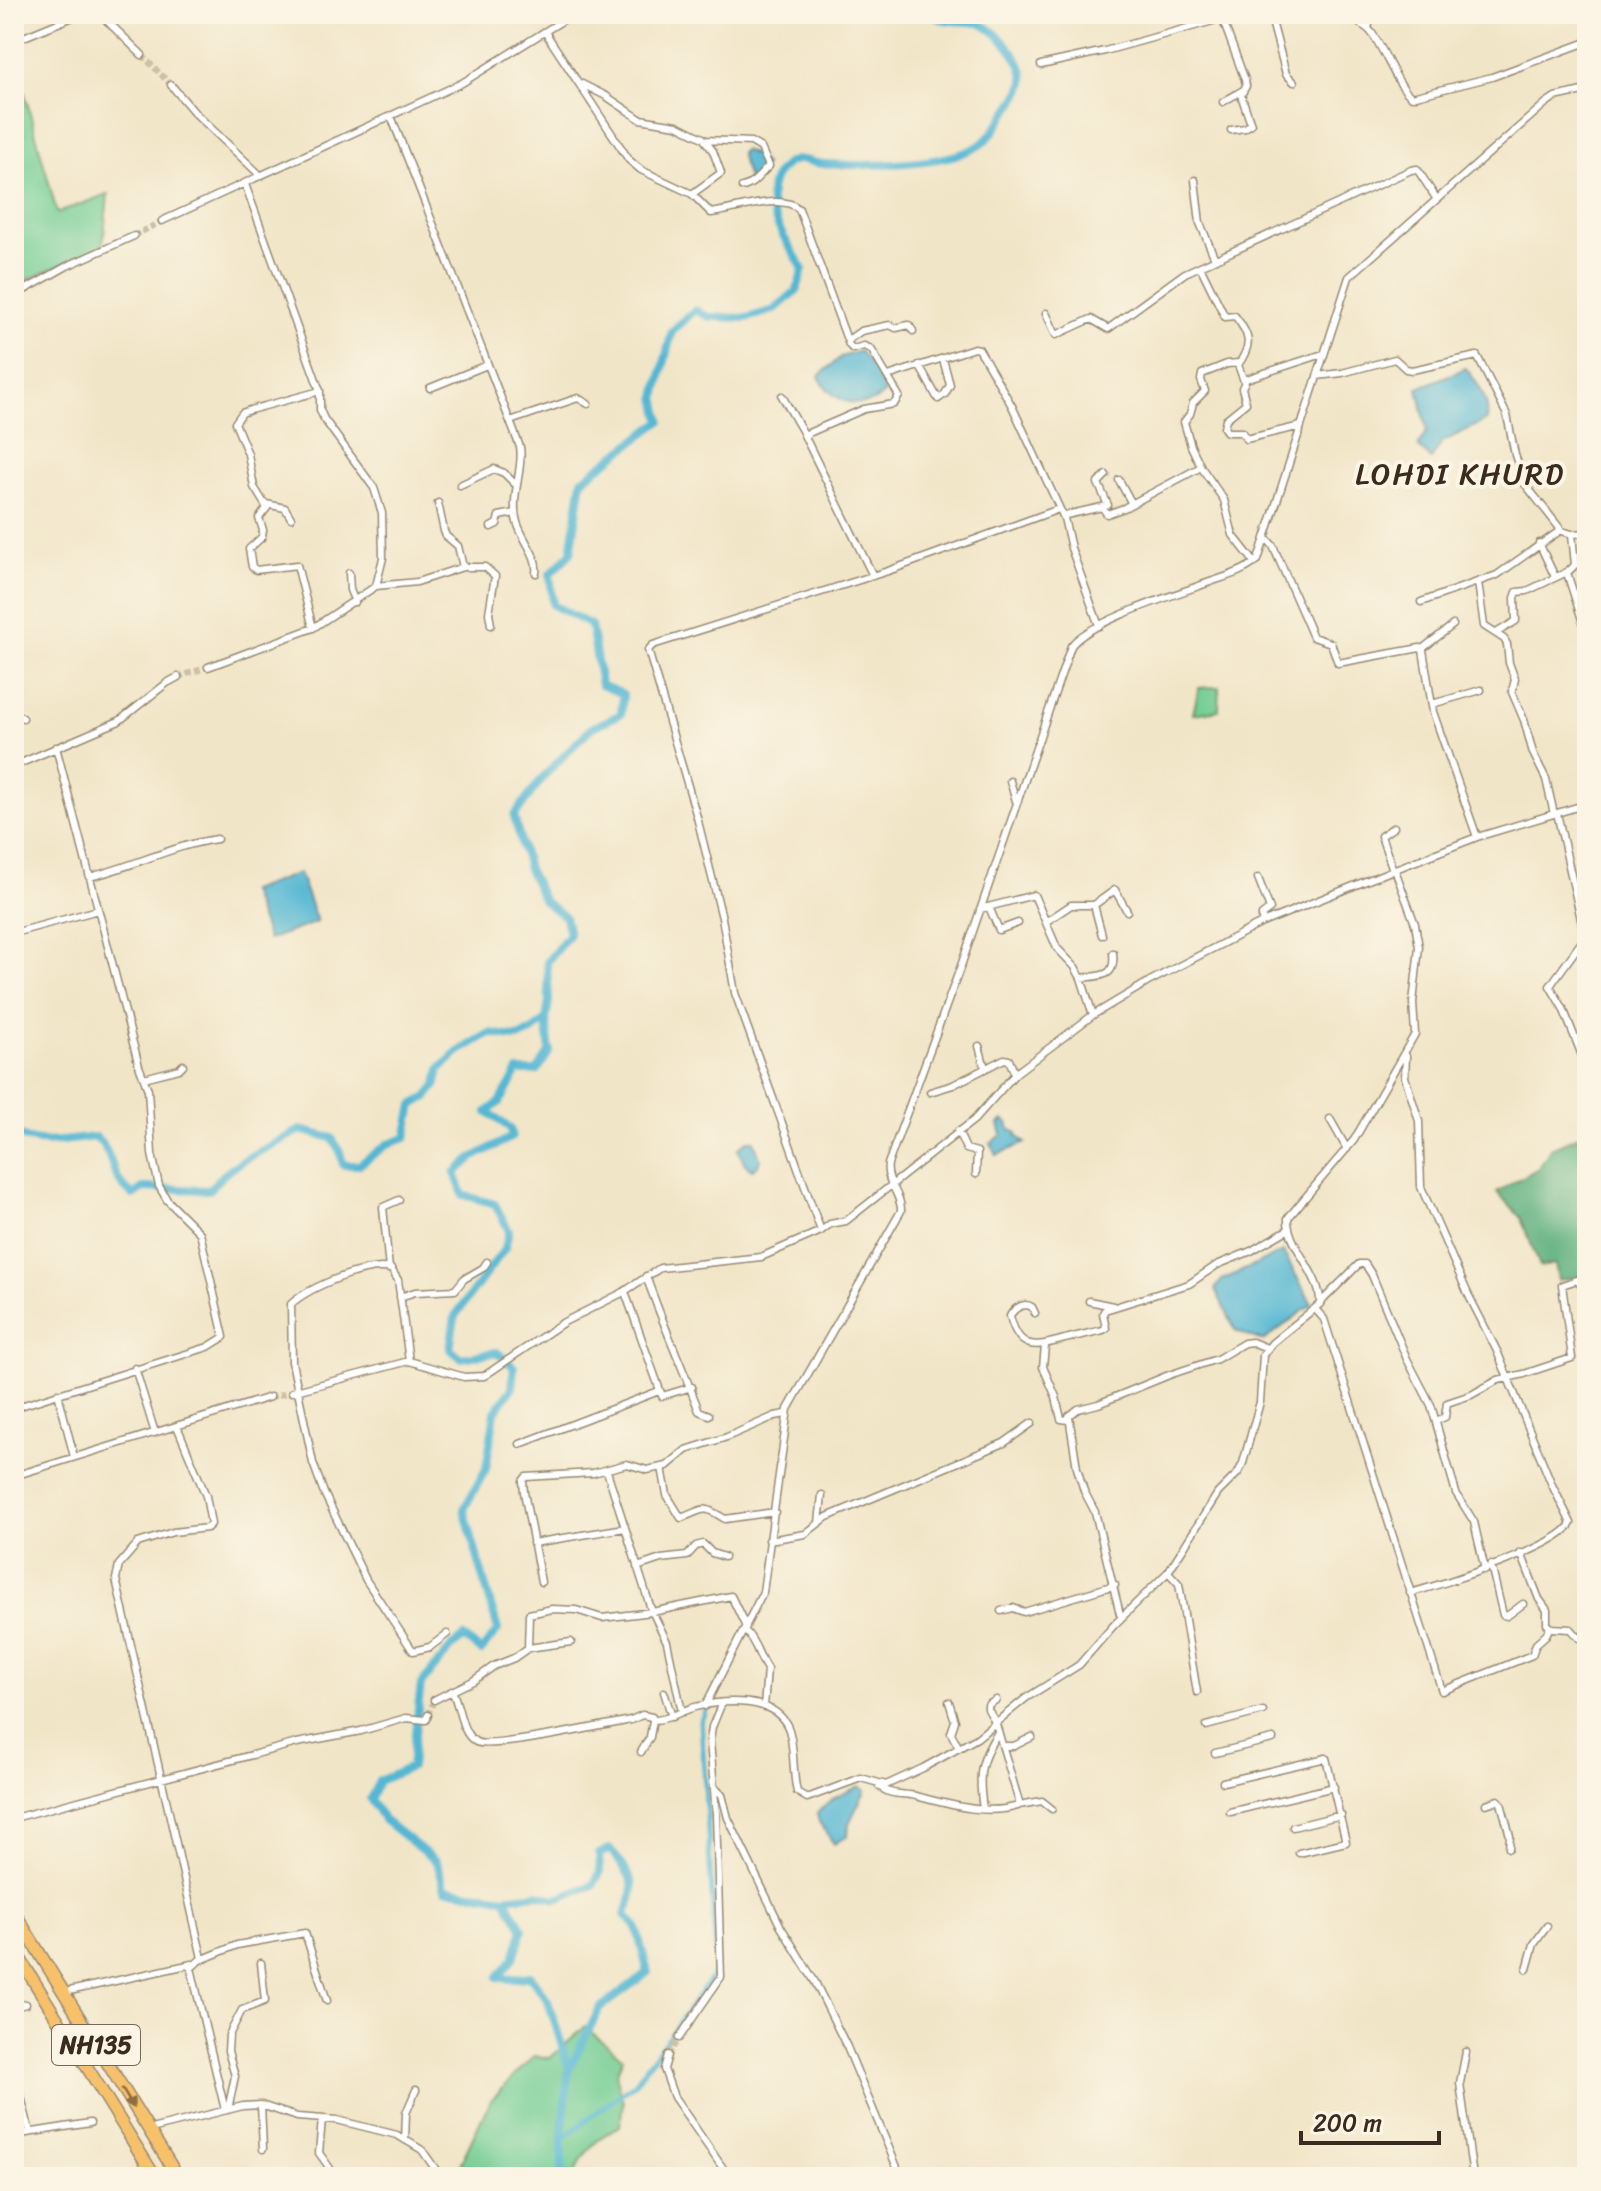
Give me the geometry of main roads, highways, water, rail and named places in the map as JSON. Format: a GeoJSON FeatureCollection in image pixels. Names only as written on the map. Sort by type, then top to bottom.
{"type":"FeatureCollection","features":[{"type":"Feature","properties":{"kind":"highway","name":"NH135"},"geometry":{"type":"LineString","coordinates":[[14,1912],[178,2177]]}},
{"type":"Feature","properties":{"kind":"highway","name":"NH135"},"geometry":{"type":"LineString","coordinates":[[14,1949],[155,2177]]}},
{"type":"Feature","properties":{"kind":"water"},"geometry":{"type":"Polygon","coordinates":[[[744,150],[757,156],[765,165],[748,179],[740,153],[744,150]]]}},
{"type":"Feature","properties":{"kind":"water"},"geometry":{"type":"Polygon","coordinates":[[[860,351],[876,372],[885,393],[867,403],[839,398],[819,376],[841,357],[860,351]]]}},
{"type":"Feature","properties":{"kind":"water"},"geometry":{"type":"Polygon","coordinates":[[[1466,368],[1485,399],[1487,420],[1442,442],[1431,459],[1418,447],[1427,431],[1418,388],[1466,368]]]}},
{"type":"Feature","properties":{"kind":"water"},"geometry":{"type":"Polygon","coordinates":[[[299,873],[317,922],[268,940],[250,891],[299,873]]]}},
{"type":"Feature","properties":{"kind":"water"},"geometry":{"type":"Polygon","coordinates":[[[1003,1120],[1025,1143],[997,1155],[990,1143],[1002,1135],[999,1124],[1003,1120]]]}},
{"type":"Feature","properties":{"kind":"water"},"geometry":{"type":"Polygon","coordinates":[[[754,1140],[760,1159],[758,1166],[752,1170],[745,1164],[738,1149],[754,1140]]]}},
{"type":"Feature","properties":{"kind":"water"},"geometry":{"type":"Polygon","coordinates":[[[1283,1252],[1312,1304],[1263,1341],[1236,1331],[1215,1289],[1222,1280],[1283,1252]]]}},
{"type":"Feature","properties":{"kind":"water"},"geometry":{"type":"Polygon","coordinates":[[[860,1786],[865,1791],[849,1823],[848,1835],[834,1844],[819,1822],[817,1813],[834,1798],[860,1786]]]}},
{"type":"Feature","properties":{"kind":"waterway"},"geometry":{"type":"LineString","coordinates":[[562,2177],[562,2139],[569,2068],[548,2001],[530,1976],[511,1979],[498,1977],[514,1958],[523,1929],[505,1898],[445,1889],[437,1862],[384,1820],[370,1799],[379,1781],[411,1767],[421,1684],[464,1637],[481,1651],[498,1630],[464,1509],[486,1469],[495,1412],[512,1388],[514,1367],[497,1352],[461,1358],[450,1349],[455,1316],[505,1248],[509,1231],[495,1204],[463,1195],[455,1173],[472,1158],[512,1137],[510,1128],[487,1112],[500,1102],[518,1071],[537,1071],[550,1051],[546,1020],[549,1001],[547,962],[569,934],[565,917],[544,901],[528,869],[514,816],[544,776],[591,728],[621,714],[623,694],[601,685],[591,625],[553,605],[550,574],[571,553],[582,480],[661,421],[656,397],[672,331],[695,310],[709,317],[747,318],[774,310],[797,290],[803,269],[772,211],[772,186],[783,167],[794,160],[821,164],[906,163],[966,152],[983,143],[1014,102],[1023,85],[1023,73],[1006,43],[982,25],[946,20],[929,14]]}},
{"type":"Feature","properties":{"kind":"waterway"},"geometry":{"type":"LineString","coordinates":[[14,1132],[43,1141],[96,1137],[107,1151],[119,1180],[133,1195],[143,1188],[209,1190],[239,1163],[300,1130],[332,1138],[340,1151],[343,1165],[359,1165],[388,1144],[406,1138],[413,1105],[427,1097],[436,1086],[440,1069],[458,1052],[490,1033],[521,1036],[546,1020]]}},
{"type":"Feature","properties":{"kind":"waterway"},"geometry":{"type":"LineString","coordinates":[[562,2139],[635,2083],[714,1974],[716,1961],[701,1720],[709,1704]]}},
{"type":"Feature","properties":{"kind":"waterway"},"geometry":{"type":"LineString","coordinates":[[505,1898],[537,1894],[556,1899],[593,1885],[600,1873],[599,1854],[610,1849],[631,1879],[632,1894],[625,1915],[636,1926],[648,1972],[600,2008],[570,2067]]}},
{"type":"Feature","properties":{"kind":"tunnel"},"geometry":{"type":"LineString","coordinates":[[142,55],[171,85]]}},
{"type":"Feature","properties":{"kind":"tunnel"},"geometry":{"type":"LineString","coordinates":[[134,236],[162,221]]}},
{"type":"Feature","properties":{"kind":"tunnel"},"geometry":{"type":"LineString","coordinates":[[178,677],[208,667]]}},
{"type":"Feature","properties":{"kind":"tunnel"},"geometry":{"type":"LineString","coordinates":[[270,1397],[292,1392]]}},
{"type":"Feature","properties":{"kind":"tunnel"},"geometry":{"type":"LineString","coordinates":[[428,1715],[434,1700]]}},
{"type":"Feature","properties":{"kind":"tunnel"},"geometry":{"type":"LineString","coordinates":[[668,2055],[679,2038]]}},
{"type":"Feature","properties":{"kind":"district","name":"LOHDI KHURD"},"geometry":{"type":"Point","coordinates":[1460,474]}}]}
